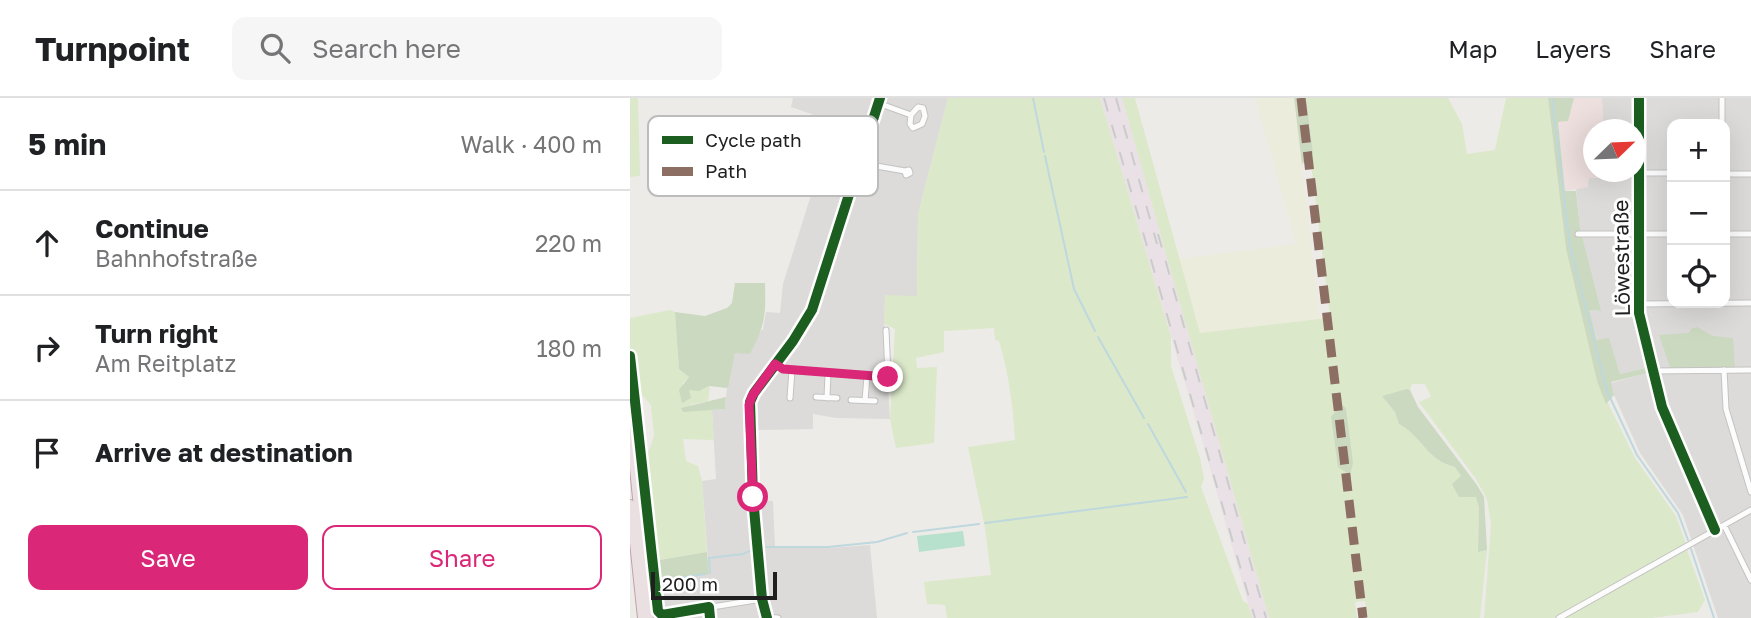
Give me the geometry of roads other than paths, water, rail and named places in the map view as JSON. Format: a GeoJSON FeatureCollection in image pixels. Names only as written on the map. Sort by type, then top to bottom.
{"type":"FeatureCollection","features":[{"type":"Feature","properties":{"kind":"highway"},"geometry":{"type":"LineString","coordinates":[[630,428],[649,618]]}},
{"type":"Feature","properties":{"kind":"highway"},"geometry":{"type":"LineString","coordinates":[[630,504],[642,618]]}},
{"type":"Feature","properties":{"kind":"street","name":"Löwestraße"},"geometry":{"type":"LineString","coordinates":[[1639,98],[1639,119]]}},
{"type":"Feature","properties":{"kind":"street"},"geometry":{"type":"LineString","coordinates":[[1722,98],[1722,119]]}},
{"type":"Feature","properties":{"kind":"street"},"geometry":{"type":"LineString","coordinates":[[879,101],[911,115]]}},
{"type":"Feature","properties":{"kind":"street"},"geometry":{"type":"LineString","coordinates":[[878,167],[905,172]]}},
{"type":"Feature","properties":{"kind":"street"},"geometry":{"type":"LineString","coordinates":[[1646,173],[1667,173]]}},
{"type":"Feature","properties":{"kind":"street"},"geometry":{"type":"LineString","coordinates":[[1730,174],[1751,174]]}},
{"type":"Feature","properties":{"kind":"street","name":"Löwestraße"},"geometry":{"type":"LineString","coordinates":[[1640,182],[1639,304],[1653,371],[1668,422],[1715,530]]}},
{"type":"Feature","properties":{"kind":"street"},"geometry":{"type":"LineString","coordinates":[[778,618],[766,617],[762,599],[752,485],[749,409],[752,396],[793,341],[812,310],[848,196]]}},
{"type":"Feature","properties":{"kind":"street"},"geometry":{"type":"LineString","coordinates":[[1730,233],[1751,234]]}},
{"type":"Feature","properties":{"kind":"street"},"geometry":{"type":"LineString","coordinates":[[1578,234],[1667,234]]}},
{"type":"Feature","properties":{"kind":"street"},"geometry":{"type":"LineString","coordinates":[[1730,303],[1751,303]]}},
{"type":"Feature","properties":{"kind":"street"},"geometry":{"type":"LineString","coordinates":[[1639,304],[1667,304]]}},
{"type":"Feature","properties":{"kind":"street"},"geometry":{"type":"LineString","coordinates":[[775,364],[783,369],[888,377],[886,330]]}},
{"type":"Feature","properties":{"kind":"street"},"geometry":{"type":"LineString","coordinates":[[790,398],[792,370]]}},
{"type":"Feature","properties":{"kind":"street"},"geometry":{"type":"LineString","coordinates":[[1724,370],[1726,410],[1751,492]]}},
{"type":"Feature","properties":{"kind":"street"},"geometry":{"type":"LineString","coordinates":[[1653,371],[1751,370]]}},
{"type":"Feature","properties":{"kind":"street"},"geometry":{"type":"LineString","coordinates":[[827,398],[828,373]]}},
{"type":"Feature","properties":{"kind":"street"},"geometry":{"type":"LineString","coordinates":[[865,400],[867,377]]}},
{"type":"Feature","properties":{"kind":"street"},"geometry":{"type":"LineString","coordinates":[[816,397],[837,398]]}},
{"type":"Feature","properties":{"kind":"street"},"geometry":{"type":"LineString","coordinates":[[851,400],[875,401]]}},
{"type":"Feature","properties":{"kind":"street"},"geometry":{"type":"LineString","coordinates":[[1559,618],[1751,510]]}},
{"type":"Feature","properties":{"kind":"street"},"geometry":{"type":"LineString","coordinates":[[1724,525],[1751,579]]}},
{"type":"Feature","properties":{"kind":"street"},"geometry":{"type":"LineString","coordinates":[[662,615],[762,599]]}},
{"type":"Feature","properties":{"kind":"street"},"geometry":{"type":"LineString","coordinates":[[709,607],[710,618]]}},
{"type":"Feature","properties":{"kind":"waterway"},"geometry":{"type":"LineString","coordinates":[[1033,98],[1044,152]]}},
{"type":"Feature","properties":{"kind":"waterway"},"geometry":{"type":"LineString","coordinates":[[1552,98],[1570,246],[1607,391],[1637,455],[1678,513],[1688,540]]}},
{"type":"Feature","properties":{"kind":"waterway"},"geometry":{"type":"LineString","coordinates":[[1045,156],[1074,289],[1095,331]]}},
{"type":"Feature","properties":{"kind":"waterway"},"geometry":{"type":"LineString","coordinates":[[1098,337],[1144,418]]}},
{"type":"Feature","properties":{"kind":"waterway"},"geometry":{"type":"LineString","coordinates":[[1148,424],[1186,492]]}},
{"type":"Feature","properties":{"kind":"waterway"},"geometry":{"type":"LineString","coordinates":[[985,523],[1187,497]]}},
{"type":"Feature","properties":{"kind":"waterway"},"geometry":{"type":"LineString","coordinates":[[913,532],[979,524]]}},
{"type":"Feature","properties":{"kind":"waterway"},"geometry":{"type":"LineString","coordinates":[[763,547],[828,547],[877,542],[907,533]]}},
{"type":"Feature","properties":{"kind":"waterway"},"geometry":{"type":"LineString","coordinates":[[1691,549],[1714,618]]}},
{"type":"Feature","properties":{"kind":"waterway"},"geometry":{"type":"LineString","coordinates":[[710,573],[709,558],[743,554],[752,550]]}},
{"type":"Feature","properties":{"kind":"waterway"},"geometry":{"type":"LineString","coordinates":[[657,581],[705,574]]}},
{"type":"Feature","properties":{"kind":"railway"},"geometry":{"type":"LineString","coordinates":[[1104,98],[1255,618]]}},
{"type":"Feature","properties":{"kind":"railway"},"geometry":{"type":"LineString","coordinates":[[1116,98],[1157,244]]}},
{"type":"Feature","properties":{"kind":"railway"},"geometry":{"type":"LineString","coordinates":[[1158,234],[1266,618]]}}]}
